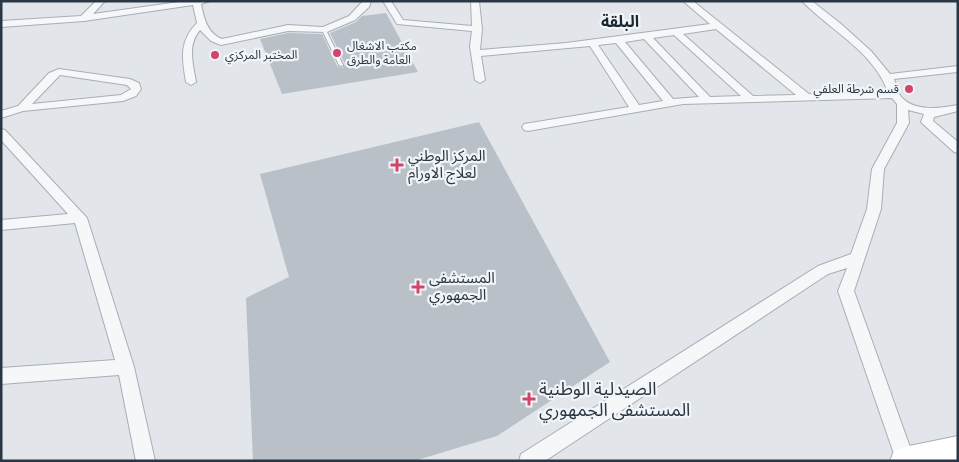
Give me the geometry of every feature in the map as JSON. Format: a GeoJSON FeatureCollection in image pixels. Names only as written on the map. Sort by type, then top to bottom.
{"type":"FeatureCollection","features":[{"type":"Feature","properties":{"kind":"main road"},"geometry":{"type":"LineString","coordinates":[[905,461],[958,450]]}},
{"type":"Feature","properties":{"kind":"street"},"geometry":{"type":"LineString","coordinates":[[84,18],[101,1]]}},
{"type":"Feature","properties":{"kind":"street"},"geometry":{"type":"LineString","coordinates":[[200,25],[217,41],[221,42],[288,28],[324,30],[352,18],[366,5],[367,1]]}},
{"type":"Feature","properties":{"kind":"street"},"geometry":{"type":"LineString","coordinates":[[387,1],[400,22],[477,29]]}},
{"type":"Feature","properties":{"kind":"street"},"geometry":{"type":"LineString","coordinates":[[475,1],[476,54],[480,80]]}},
{"type":"Feature","properties":{"kind":"street"},"geometry":{"type":"LineString","coordinates":[[687,1],[807,98]]}},
{"type":"Feature","properties":{"kind":"street"},"geometry":{"type":"LineString","coordinates":[[806,1],[861,45],[888,77],[898,99],[903,123],[878,168],[874,209],[846,291],[905,461]]}},
{"type":"Feature","properties":{"kind":"street"},"geometry":{"type":"LineString","coordinates":[[1,22],[84,18],[202,2],[200,25],[190,37],[186,47],[191,82]]}},
{"type":"Feature","properties":{"kind":"street"},"geometry":{"type":"LineString","coordinates":[[476,54],[593,44],[717,26]]}},
{"type":"Feature","properties":{"kind":"street"},"geometry":{"type":"LineString","coordinates":[[676,32],[750,98]]}},
{"type":"Feature","properties":{"kind":"street"},"geometry":{"type":"LineString","coordinates":[[646,36],[706,100]]}},
{"type":"Feature","properties":{"kind":"street"},"geometry":{"type":"LineString","coordinates":[[619,40],[670,103]]}},
{"type":"Feature","properties":{"kind":"street"},"geometry":{"type":"LineString","coordinates":[[593,44],[636,109]]}},
{"type":"Feature","properties":{"kind":"street"},"geometry":{"type":"LineString","coordinates":[[888,77],[958,69]]}},
{"type":"Feature","properties":{"kind":"street"},"geometry":{"type":"LineString","coordinates":[[1,115],[22,108],[123,98],[132,94],[136,89],[135,85],[130,82],[59,72],[53,75],[22,108]]}},
{"type":"Feature","properties":{"kind":"street"},"geometry":{"type":"LineString","coordinates":[[528,127],[670,103],[750,98],[898,99],[915,108],[942,111]]}},
{"type":"Feature","properties":{"kind":"street"},"geometry":{"type":"LineString","coordinates":[[958,108],[929,116],[927,122],[958,149]]}},
{"type":"Feature","properties":{"kind":"street"},"geometry":{"type":"LineString","coordinates":[[1,133],[80,218],[126,367],[146,461]]}},
{"type":"Feature","properties":{"kind":"street"},"geometry":{"type":"LineString","coordinates":[[1,225],[80,218]]}},
{"type":"Feature","properties":{"kind":"street"},"geometry":{"type":"LineString","coordinates":[[528,461],[823,270],[857,258]]}},
{"type":"Feature","properties":{"kind":"street"},"geometry":{"type":"LineString","coordinates":[[1,376],[126,367]]}},
{"type":"Feature","properties":{"kind":"lane"},"geometry":{"type":"LineString","coordinates":[[324,30],[341,65]]}},
{"type":"Feature","properties":{"kind":"building","name":"مكتب الاشغال العامة والطرق"},"geometry":{"type":"Polygon","coordinates":[[[386,13],[418,72],[282,94],[260,39],[288,33],[322,34],[337,66],[343,68],[345,64],[330,33],[356,22],[362,16],[386,13]]]}},
{"type":"Feature","properties":{"kind":"building","name":"المستشفى الجمهوري"},"geometry":{"type":"Polygon","coordinates":[[[479,122],[610,362],[497,436],[414,461],[253,461],[246,298],[289,277],[260,174],[479,122]]]}},
{"type":"Feature","properties":{"kind":"place","name":"مكتب الاشغال العامة والطرق"},"geometry":{"type":"Point","coordinates":[337,53]}},
{"type":"Feature","properties":{"kind":"place","name":"المختبر المركزي"},"geometry":{"type":"Point","coordinates":[215,55]}},
{"type":"Feature","properties":{"kind":"place","name":"قسم شرطة العلفي"},"geometry":{"type":"Point","coordinates":[909,89]}},
{"type":"Feature","properties":{"kind":"place","name":"المركز الوطني لعلاج الاورام"},"geometry":{"type":"Point","coordinates":[397,165]}},
{"type":"Feature","properties":{"kind":"place","name":"المستشفى الجمهوري"},"geometry":{"type":"Point","coordinates":[418,287]}},
{"type":"Feature","properties":{"kind":"place","name":"الصيدلية الوطنية المستشفى الجمهوري"},"geometry":{"type":"Point","coordinates":[529,399]}},
{"type":"Feature","properties":{"kind":"district","name":"البلقة"},"geometry":{"type":"Point","coordinates":[620,21]}}]}
